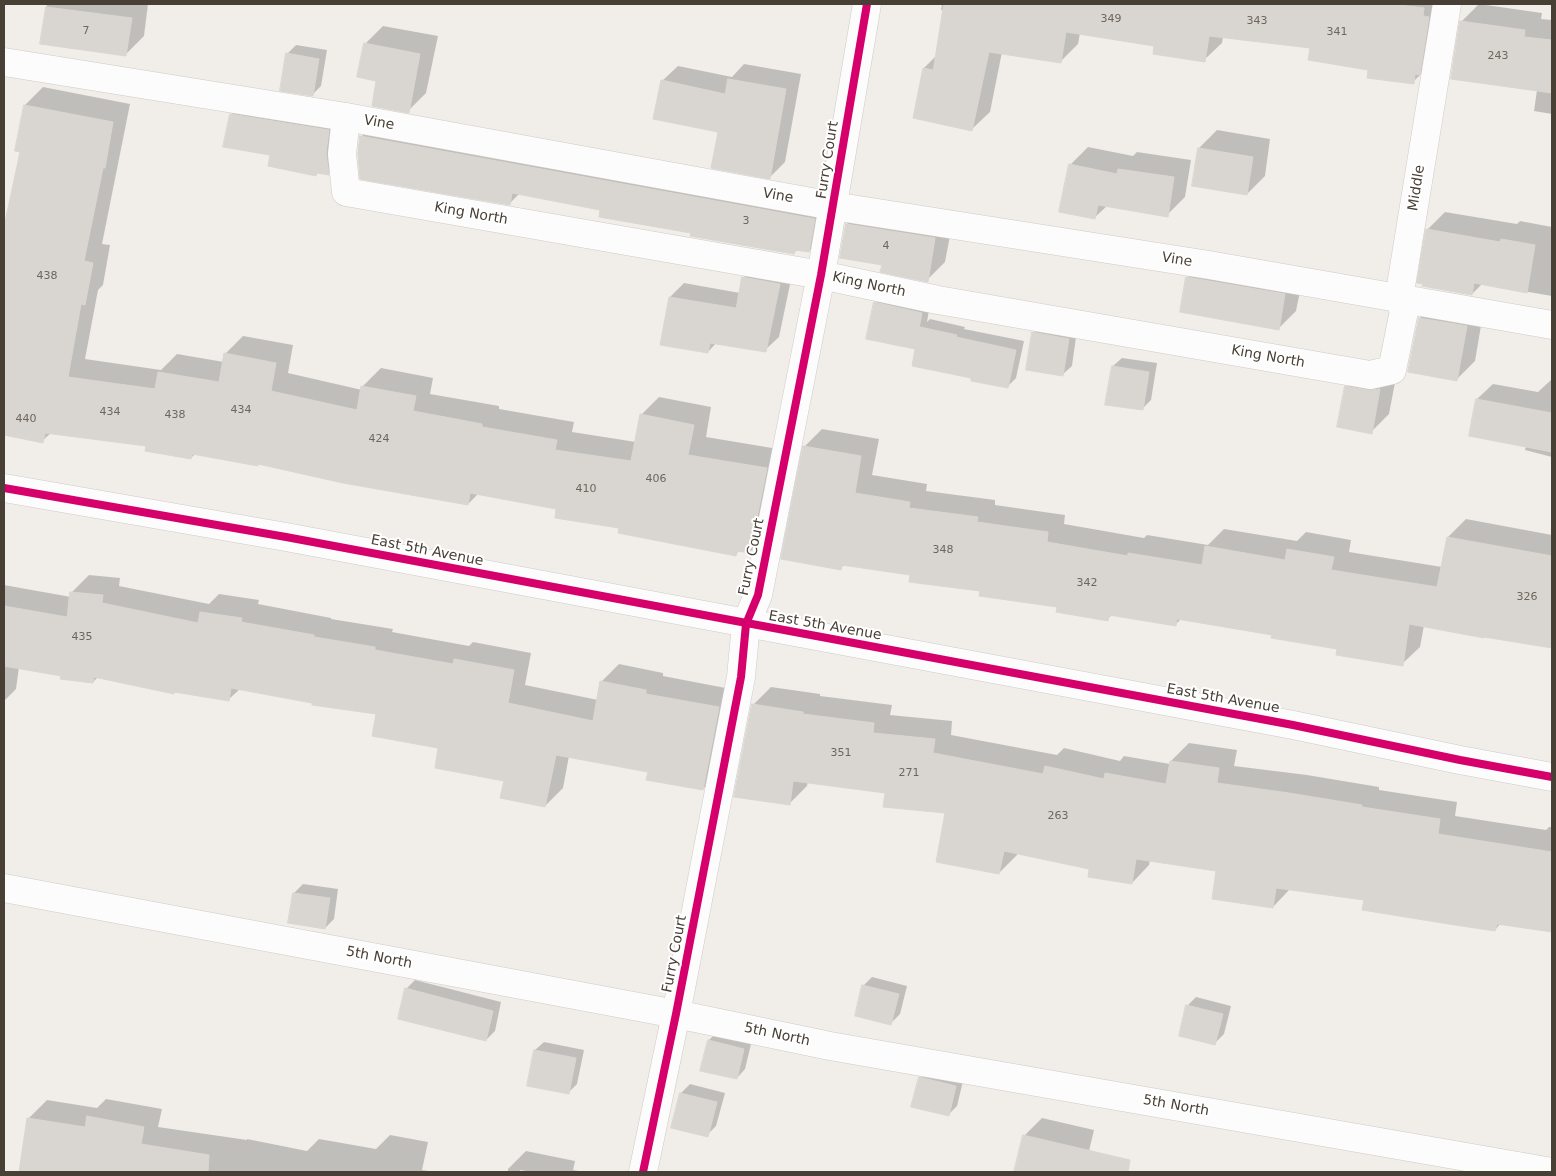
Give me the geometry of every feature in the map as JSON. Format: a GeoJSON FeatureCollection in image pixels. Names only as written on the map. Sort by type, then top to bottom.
{"type":"FeatureCollection","features":[{"type":"Feature","properties":{"kind":"street","name":"Furry Court"},"geometry":{"type":"LineString","coordinates":[[643,1172],[676,1014],[741,677],[746,624],[758,595],[821,275],[867,4]]}},
{"type":"Feature","properties":{"kind":"street","name":"Middle"},"geometry":{"type":"LineString","coordinates":[[1392,370],[1404,311],[1399,298],[1447,4]]}},
{"type":"Feature","properties":{"kind":"street","name":"Vine"},"geometry":{"type":"LineString","coordinates":[[4,62],[346,117],[833,206],[1209,265],[1552,325]]}},
{"type":"Feature","properties":{"kind":"street","name":"King North"},"geometry":{"type":"LineString","coordinates":[[346,117],[342,154],[346,192],[821,275],[938,300],[1370,375],[1392,370]]}},
{"type":"Feature","properties":{"kind":"street","name":"East 5th Avenue"},"geometry":{"type":"LineString","coordinates":[[4,488],[286,537],[1293,725],[1552,777]]}},
{"type":"Feature","properties":{"kind":"street","name":"5th North"},"geometry":{"type":"LineString","coordinates":[[4,888],[676,1014],[830,1046],[1552,1172]]}},
{"type":"Feature","properties":{"kind":"building"},"geometry":{"type":"Polygon","coordinates":[[[944,4],[1391,4],[1424,8],[1423,16],[1429,17],[1420,75],[1415,74],[1414,84],[1367,78],[1368,70],[1308,60],[1310,48],[1209,36],[1205,62],[1153,54],[1154,46],[1066,32],[1061,63],[989,52],[972,131],[913,118],[923,68],[933,70],[944,4]]]}},
{"type":"Feature","properties":{"kind":"building"},"geometry":{"type":"Polygon","coordinates":[[[46,7],[132,18],[126,56],[40,44],[46,7]]]}},
{"type":"Feature","properties":{"kind":"building"},"geometry":{"type":"Polygon","coordinates":[[[1460,21],[1525,30],[1524,37],[1552,40],[1552,93],[1451,79],[1460,21]]]}},
{"type":"Feature","properties":{"kind":"building"},"geometry":{"type":"Polygon","coordinates":[[[364,43],[420,54],[409,113],[372,106],[376,81],[357,77],[364,43]]]}},
{"type":"Feature","properties":{"kind":"building"},"geometry":{"type":"Polygon","coordinates":[[[286,53],[319,59],[313,96],[280,91],[286,53]]]}},
{"type":"Feature","properties":{"kind":"building"},"geometry":{"type":"Polygon","coordinates":[[[728,79],[786,89],[770,179],[711,168],[718,132],[653,119],[661,80],[725,94],[728,79]]]}},
{"type":"Feature","properties":{"kind":"building"},"geometry":{"type":"Polygon","coordinates":[[[24,105],[113,122],[105,168],[103,168],[84,261],[93,263],[85,305],[81,304],[68,377],[155,389],[158,372],[219,382],[224,353],[276,363],[271,391],[357,410],[361,386],[416,396],[413,411],[482,424],[482,427],[557,440],[555,450],[631,461],[640,414],[694,425],[688,455],[767,468],[750,553],[737,551],[736,556],[618,533],[619,528],[555,518],[556,509],[470,493],[468,505],[343,483],[258,464],[258,466],[192,454],[191,459],[145,451],[146,446],[45,433],[43,443],[4,435],[4,227],[20,152],[15,151],[24,105]]]}},
{"type":"Feature","properties":{"kind":"building"},"geometry":{"type":"Polygon","coordinates":[[[230,114],[329,130],[326,153],[329,175],[317,173],[316,176],[268,166],[270,155],[223,147],[230,114]]]}},
{"type":"Feature","properties":{"kind":"building"},"geometry":{"type":"Polygon","coordinates":[[[360,136],[815,219],[809,252],[795,250],[794,254],[690,236],[691,233],[599,217],[600,210],[512,193],[510,205],[360,179],[358,154],[360,136]]]}},
{"type":"Feature","properties":{"kind":"building"},"geometry":{"type":"Polygon","coordinates":[[[1198,148],[1253,157],[1247,195],[1192,186],[1198,148]]]}},
{"type":"Feature","properties":{"kind":"building"},"geometry":{"type":"Polygon","coordinates":[[[1069,164],[1117,174],[1118,169],[1174,177],[1168,217],[1098,205],[1095,219],[1059,212],[1069,164]]]}},
{"type":"Feature","properties":{"kind":"building"},"geometry":{"type":"Polygon","coordinates":[[[846,224],[935,238],[928,282],[880,272],[882,265],[840,258],[846,224]]]}},
{"type":"Feature","properties":{"kind":"building"},"geometry":{"type":"Polygon","coordinates":[[[1426,229],[1500,242],[1501,239],[1535,245],[1527,293],[1474,283],[1472,295],[1422,286],[1423,284],[1417,283],[1426,229]]]}},
{"type":"Feature","properties":{"kind":"building"},"geometry":{"type":"Polygon","coordinates":[[[742,277],[780,284],[766,352],[710,343],[708,353],[660,345],[669,297],[736,308],[742,277]]]}},
{"type":"Feature","properties":{"kind":"building"},"geometry":{"type":"Polygon","coordinates":[[[1186,277],[1285,294],[1279,330],[1180,312],[1186,277]]]}},
{"type":"Feature","properties":{"kind":"building"},"geometry":{"type":"Polygon","coordinates":[[[874,302],[922,313],[916,345],[920,327],[1016,350],[1008,388],[912,366],[915,349],[866,339],[874,302]]]}},
{"type":"Feature","properties":{"kind":"building"},"geometry":{"type":"Polygon","coordinates":[[[1419,318],[1467,326],[1457,381],[1408,372],[1419,318]]]}},
{"type":"Feature","properties":{"kind":"building"},"geometry":{"type":"Polygon","coordinates":[[[1032,332],[1069,339],[1063,376],[1026,370],[1032,332]]]}},
{"type":"Feature","properties":{"kind":"building"},"geometry":{"type":"Polygon","coordinates":[[[1112,366],[1149,372],[1143,410],[1105,405],[1112,366]]]}},
{"type":"Feature","properties":{"kind":"building"},"geometry":{"type":"Polygon","coordinates":[[[1345,386],[1368,390],[1380,389],[1372,434],[1337,427],[1345,386]]]}},
{"type":"Feature","properties":{"kind":"building"},"geometry":{"type":"Polygon","coordinates":[[[1476,399],[1552,413],[1552,452],[1469,436],[1476,399]]]}},
{"type":"Feature","properties":{"kind":"building"},"geometry":{"type":"Polygon","coordinates":[[[803,446],[861,456],[855,493],[910,502],[909,508],[978,517],[977,522],[1048,532],[1047,542],[1128,556],[1128,553],[1202,565],[1205,546],[1285,560],[1287,549],[1334,557],[1331,570],[1437,587],[1447,537],[1552,556],[1552,648],[1409,624],[1403,666],[1336,655],[1337,649],[1271,638],[1272,635],[1177,619],[1176,626],[1109,615],[1108,621],[1056,612],[1057,607],[979,596],[980,591],[909,582],[910,575],[842,565],[841,570],[781,559],[803,446]]]}},
{"type":"Feature","properties":{"kind":"building"},"geometry":{"type":"Polygon","coordinates":[[[70,592],[103,595],[102,603],[198,623],[200,612],[242,618],[241,622],[375,647],[375,650],[453,664],[454,659],[514,670],[508,703],[593,721],[600,681],[646,690],[646,694],[719,707],[703,790],[646,780],[648,772],[556,755],[545,807],[500,798],[504,781],[435,768],[438,748],[372,736],[376,714],[312,705],[312,703],[231,688],[229,701],[174,692],[174,694],[94,677],[93,683],[60,679],[61,676],[4,666],[4,606],[67,617],[70,592]]]}},
{"type":"Feature","properties":{"kind":"building"},"geometry":{"type":"Polygon","coordinates":[[[752,704],[803,712],[803,714],[874,723],[873,733],[935,739],[933,753],[1043,774],[1045,766],[1104,779],[1105,773],[1166,784],[1170,761],[1219,768],[1217,783],[1289,793],[1440,819],[1438,834],[1552,852],[1552,932],[1497,924],[1495,931],[1455,925],[1362,910],[1364,900],[1276,888],[1273,908],[1212,899],[1216,871],[1136,859],[1132,884],[1088,877],[1089,869],[1004,851],[999,874],[936,862],[945,813],[883,807],[885,793],[793,781],[790,805],[734,797],[752,704]]]}},
{"type":"Feature","properties":{"kind":"building"},"geometry":{"type":"Polygon","coordinates":[[[293,893],[330,898],[325,929],[288,923],[293,893]]]}},
{"type":"Feature","properties":{"kind":"building"},"geometry":{"type":"Polygon","coordinates":[[[862,985],[899,994],[891,1025],[855,1016],[862,985]]]}},
{"type":"Feature","properties":{"kind":"building"},"geometry":{"type":"Polygon","coordinates":[[[405,988],[493,1011],[486,1041],[398,1019],[405,988]]]}},
{"type":"Feature","properties":{"kind":"building"},"geometry":{"type":"Polygon","coordinates":[[[1186,1005],[1223,1014],[1215,1045],[1179,1036],[1186,1005]]]}},
{"type":"Feature","properties":{"kind":"building"},"geometry":{"type":"Polygon","coordinates":[[[708,1040],[744,1049],[737,1079],[700,1071],[708,1040]]]}},
{"type":"Feature","properties":{"kind":"building"},"geometry":{"type":"Polygon","coordinates":[[[534,1050],[576,1058],[569,1094],[527,1086],[534,1050]]]}},
{"type":"Feature","properties":{"kind":"building"},"geometry":{"type":"Polygon","coordinates":[[[919,1077],[956,1086],[949,1116],[911,1107],[919,1077]]]}},
{"type":"Feature","properties":{"kind":"building"},"geometry":{"type":"Polygon","coordinates":[[[680,1093],[717,1102],[708,1137],[671,1128],[680,1093]]]}},
{"type":"Feature","properties":{"kind":"building"},"geometry":{"type":"Polygon","coordinates":[[[87,1116],[144,1127],[141,1144],[209,1155],[208,1172],[19,1172],[27,1118],[85,1127],[87,1116]]]}},
{"type":"Feature","properties":{"kind":"building"},"geometry":{"type":"Polygon","coordinates":[[[1023,1135],[1130,1160],[1128,1172],[1014,1172],[1023,1135]]]}},
{"type":"Feature","properties":{"kind":"cycle path"},"geometry":{"type":"LineString","coordinates":[[643,1172],[676,1014],[741,677],[746,624],[758,595],[821,275],[867,4]]}},
{"type":"Feature","properties":{"kind":"cycle path"},"geometry":{"type":"LineString","coordinates":[[4,488],[286,537],[1293,725],[1552,777]]}}]}
